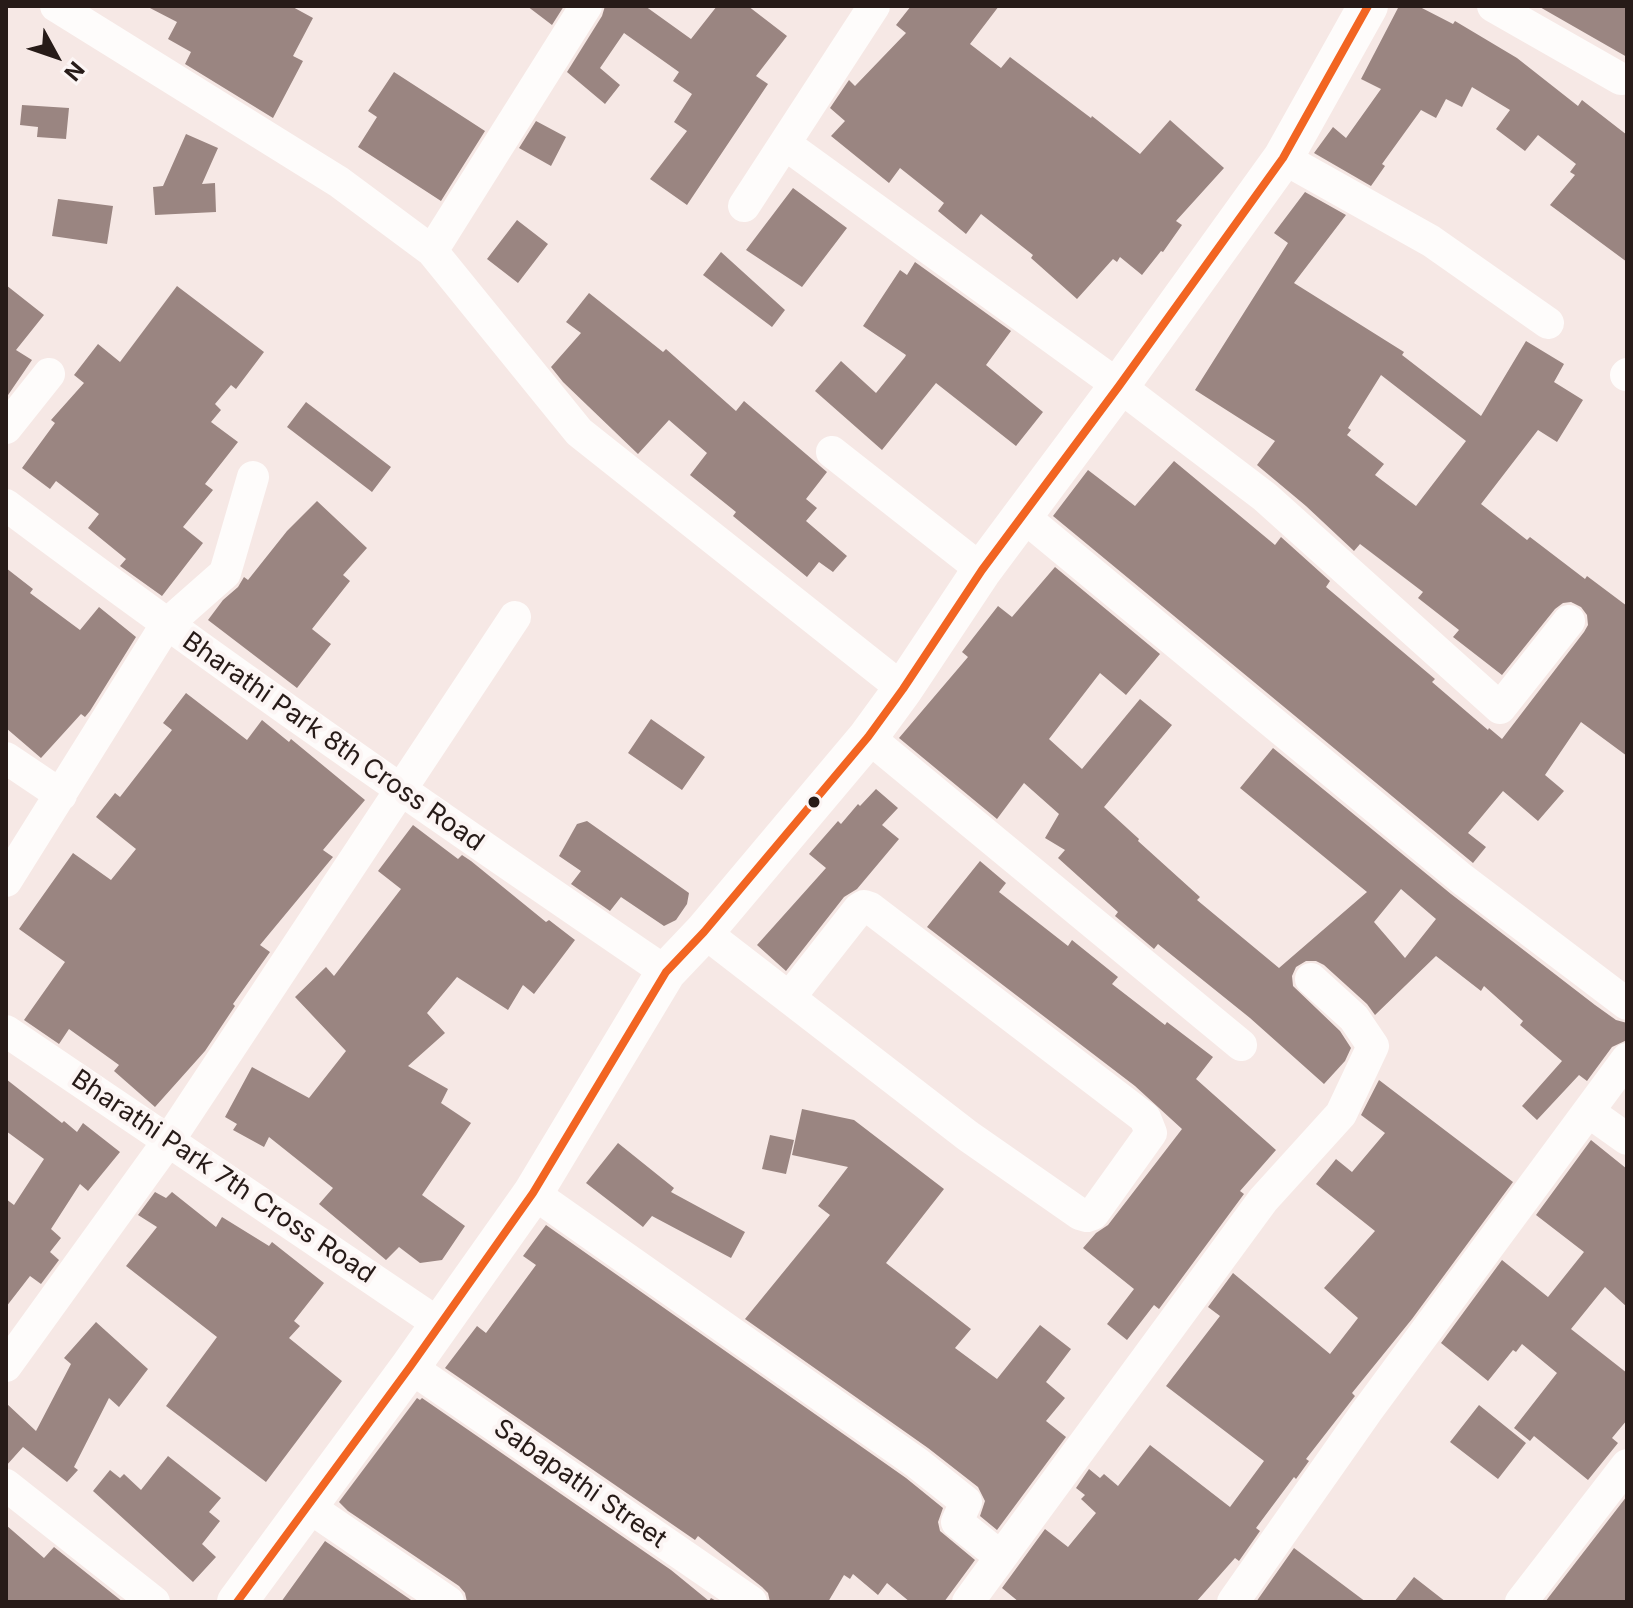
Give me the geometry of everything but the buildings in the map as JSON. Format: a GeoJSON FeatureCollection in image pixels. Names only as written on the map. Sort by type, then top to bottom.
{"type":"FeatureCollection","features":[{"type":"Feature","properties":{"kind":"main road"},"geometry":{"type":"LineString","coordinates":[[237,1602],[533,1193],[666,972],[704,932],[868,737],[982,570],[1283,158],[1368,6]]}},
{"type":"Feature","properties":{"kind":"street"},"geometry":{"type":"LineString","coordinates":[[56,6],[339,182],[432,251],[579,432],[903,689]]}},
{"type":"Feature","properties":{"kind":"street"},"geometry":{"type":"LineString","coordinates":[[432,251],[586,6]]}},
{"type":"Feature","properties":{"kind":"street"},"geometry":{"type":"LineString","coordinates":[[744,206],[874,6]]}},
{"type":"Feature","properties":{"kind":"street"},"geometry":{"type":"LineString","coordinates":[[1493,6],[1621,79]]}},
{"type":"Feature","properties":{"kind":"street"},"geometry":{"type":"LineString","coordinates":[[785,144],[1119,386],[1265,497],[1500,708],[1569,621]]}},
{"type":"Feature","properties":{"kind":"street"},"geometry":{"type":"LineString","coordinates":[[1283,158],[1431,241],[1548,323]]}},
{"type":"Feature","properties":{"kind":"street"},"geometry":{"type":"LineString","coordinates":[[6,428],[49,374]]}},
{"type":"Feature","properties":{"kind":"street"},"geometry":{"type":"LineString","coordinates":[[832,452],[982,570]]}},
{"type":"Feature","properties":{"kind":"street"},"geometry":{"type":"LineString","coordinates":[[6,881],[166,625],[225,573],[253,477]]}},
{"type":"Feature","properties":{"kind":"street","name":"Bharathi Park 8th Cross Road"},"geometry":{"type":"LineString","coordinates":[[6,505],[166,625],[666,972]]}},
{"type":"Feature","properties":{"kind":"street"},"geometry":{"type":"LineString","coordinates":[[1023,516],[1462,879],[1627,1004]]}},
{"type":"Feature","properties":{"kind":"street"},"geometry":{"type":"LineString","coordinates":[[6,1366],[169,1140],[515,617]]}},
{"type":"Feature","properties":{"kind":"street"},"geometry":{"type":"LineString","coordinates":[[868,737],[1241,1045]]}},
{"type":"Feature","properties":{"kind":"street"},"geometry":{"type":"LineString","coordinates":[[6,758],[61,795]]}},
{"type":"Feature","properties":{"kind":"street"},"geometry":{"type":"LineString","coordinates":[[704,932],[789,998],[968,1136],[1080,1214],[1093,1214],[1151,1133],[1145,1118],[870,908],[864,906],[859,909],[789,998]]}},
{"type":"Feature","properties":{"kind":"street"},"geometry":{"type":"LineString","coordinates":[[968,1602],[1263,1200],[1341,1114],[1373,1046],[1354,1018],[1311,979]]}},
{"type":"Feature","properties":{"kind":"street","name":"Bharathi Park 7th Cross Road"},"geometry":{"type":"LineString","coordinates":[[6,1031],[439,1324]]}},
{"type":"Feature","properties":{"kind":"street"},"geometry":{"type":"LineString","coordinates":[[1233,1602],[1367,1411],[1627,1059]]}},
{"type":"Feature","properties":{"kind":"street"},"geometry":{"type":"LineString","coordinates":[[1589,1112],[1627,1139]]}},
{"type":"Feature","properties":{"kind":"street"},"geometry":{"type":"LineString","coordinates":[[533,1193],[917,1463],[966,1502],[957,1522],[1001,1557]]}},
{"type":"Feature","properties":{"kind":"street","name":"Sabapathi Street"},"geometry":{"type":"LineString","coordinates":[[410,1367],[751,1602]]}},
{"type":"Feature","properties":{"kind":"street"},"geometry":{"type":"LineString","coordinates":[[1521,1602],[1627,1465]]}},
{"type":"Feature","properties":{"kind":"street"},"geometry":{"type":"LineString","coordinates":[[6,1485],[154,1602]]}},
{"type":"Feature","properties":{"kind":"street"},"geometry":{"type":"LineString","coordinates":[[306,1505],[448,1602]]}},
{"type":"Feature","properties":{"kind":"transit line"},"geometry":{"type":"LineString","coordinates":[[237,1602],[533,1193],[666,972],[704,932],[868,737],[982,570],[1283,158],[1368,6]]}}]}
